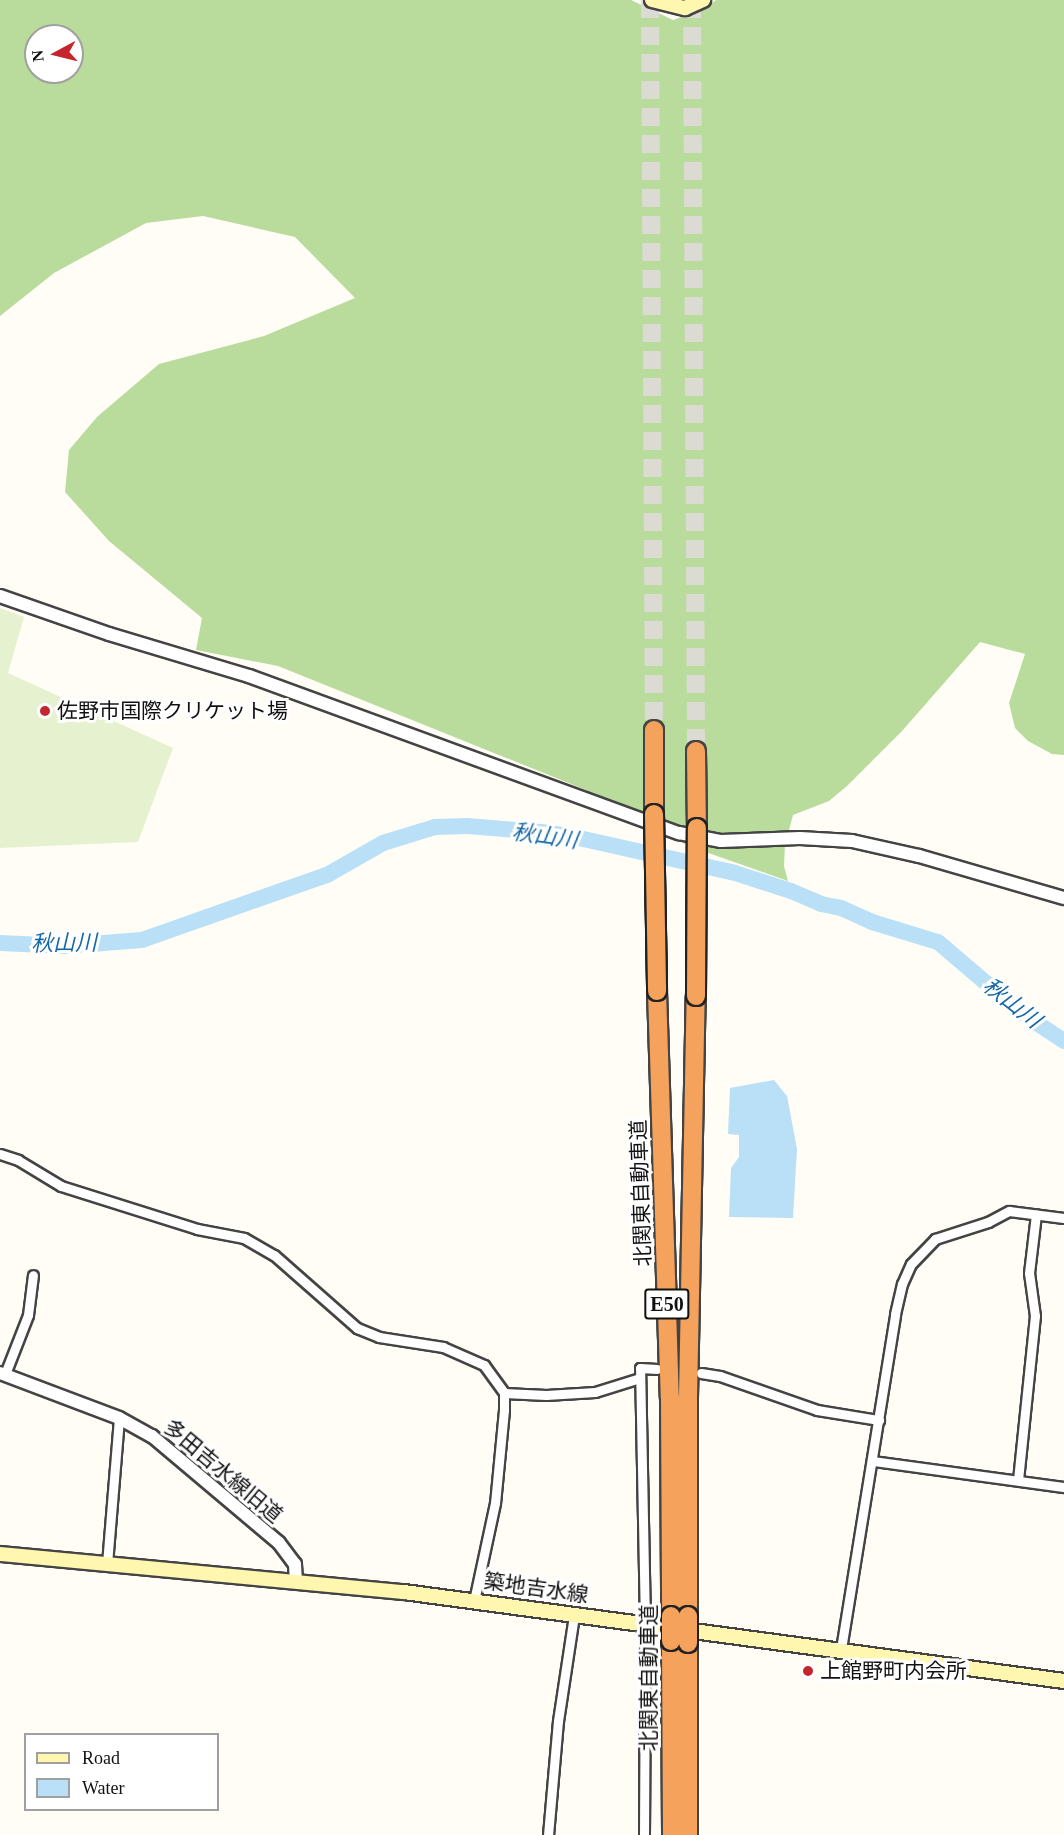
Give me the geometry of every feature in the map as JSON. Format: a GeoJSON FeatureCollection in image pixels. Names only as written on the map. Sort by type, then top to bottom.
{"type":"FeatureCollection","features":[{"type":"Feature","properties":{"kind":"highway","name":"北関東自動車道"},"geometry":{"type":"LineString","coordinates":[[654,730],[657,991],[669,1387],[680,1616]]}},
{"type":"Feature","properties":{"kind":"highway","name":"北関東自動車道"},"geometry":{"type":"LineString","coordinates":[[672,1835],[680,1642],[696,996],[696,751]]}},
{"type":"Feature","properties":{"kind":"highway","name":"北関東自動車道"},"geometry":{"type":"LineString","coordinates":[[680,1642],[688,1835]]}},
{"type":"Feature","properties":{"kind":"main road"},"geometry":{"type":"LineString","coordinates":[[652,0],[685,8],[703,0]]}},
{"type":"Feature","properties":{"kind":"main road","name":"築地吉水線"},"geometry":{"type":"LineString","coordinates":[[0,1554],[296,1581],[474,1601],[1064,1681]]}},
{"type":"Feature","properties":{"kind":"street"},"geometry":{"type":"LineString","coordinates":[[0,596],[76,624],[249,676],[679,833],[721,841],[800,838],[852,842],[939,861],[1064,898]]}},
{"type":"Feature","properties":{"kind":"street"},"geometry":{"type":"LineString","coordinates":[[0,1154],[18,1160],[61,1186],[197,1229],[244,1238],[274,1255],[357,1328],[379,1337],[459,1352],[484,1365],[504,1393],[495,1503],[474,1601]]}},
{"type":"Feature","properties":{"kind":"street"},"geometry":{"type":"LineString","coordinates":[[841,1649],[895,1314],[902,1284],[911,1264],[924,1248],[949,1232],[988,1222],[1009,1211],[1064,1218]]}},
{"type":"Feature","properties":{"kind":"street"},"geometry":{"type":"LineString","coordinates":[[1018,1480],[1035,1316],[1029,1266],[1036,1214]]}},
{"type":"Feature","properties":{"kind":"street"},"geometry":{"type":"LineString","coordinates":[[2,1374],[28,1315],[33,1275]]}},
{"type":"Feature","properties":{"kind":"street"},"geometry":{"type":"LineString","coordinates":[[644,1835],[645,1624],[640,1368],[657,1369]]}},
{"type":"Feature","properties":{"kind":"street"},"geometry":{"type":"LineString","coordinates":[[701,1373],[720,1376],[817,1410],[879,1420]]}},
{"type":"Feature","properties":{"kind":"street","name":"多田吉水線旧道"},"geometry":{"type":"LineString","coordinates":[[2,1374],[119,1418],[164,1444],[279,1543],[295,1564],[296,1581]]}},
{"type":"Feature","properties":{"kind":"street"},"geometry":{"type":"LineString","coordinates":[[504,1393],[546,1395],[595,1392],[640,1378]]}},
{"type":"Feature","properties":{"kind":"street"},"geometry":{"type":"LineString","coordinates":[[107,1564],[119,1418]]}},
{"type":"Feature","properties":{"kind":"street"},"geometry":{"type":"LineString","coordinates":[[873,1461],[1064,1487]]}},
{"type":"Feature","properties":{"kind":"street"},"geometry":{"type":"LineString","coordinates":[[548,1835],[558,1721],[574,1615]]}},
{"type":"Feature","properties":{"kind":"green space"},"geometry":{"type":"Polygon","coordinates":[[[0,0],[631,0],[673,20],[704,9],[716,0],[1064,0],[1064,755],[1052,754],[1028,741],[1015,728],[1009,703],[1025,654],[980,642],[902,731],[847,786],[829,801],[793,815],[785,845],[784,866],[788,881],[666,836],[586,790],[278,666],[196,650],[202,618],[109,541],[65,492],[69,450],[97,417],[159,364],[264,336],[355,298],[295,237],[203,216],[146,223],[54,273],[0,316],[0,0]]]}},
{"type":"Feature","properties":{"kind":"green space","name":"佐野市国際クリケット場"},"geometry":{"type":"Polygon","coordinates":[[[0,608],[24,617],[8,673],[173,748],[138,842],[0,848],[0,608]]]}},
{"type":"Feature","properties":{"kind":"water"},"geometry":{"type":"Polygon","coordinates":[[[774,1080],[787,1096],[797,1149],[793,1218],[729,1217],[731,1168],[739,1157],[739,1135],[728,1134],[730,1088],[774,1080]]]}},
{"type":"Feature","properties":{"kind":"waterway","name":"秋山川"},"geometry":{"type":"LineString","coordinates":[[0,943],[66,946],[142,940],[327,875],[383,843],[435,827],[467,826],[541,832],[570,836],[735,873],[791,891],[821,904],[841,908],[872,922],[938,942],[1020,1012],[1064,1041]]}},
{"type":"Feature","properties":{"kind":"tunnel"},"geometry":{"type":"LineString","coordinates":[[650,0],[654,730]]}},
{"type":"Feature","properties":{"kind":"tunnel"},"geometry":{"type":"LineString","coordinates":[[692,0],[696,751]]}},
{"type":"Feature","properties":{"kind":"place","name":"佐野市国際クリケット場"},"geometry":{"type":"Point","coordinates":[45,711]}},
{"type":"Feature","properties":{"kind":"place","name":"上館野町内会所"},"geometry":{"type":"Point","coordinates":[808,1671]}}]}
